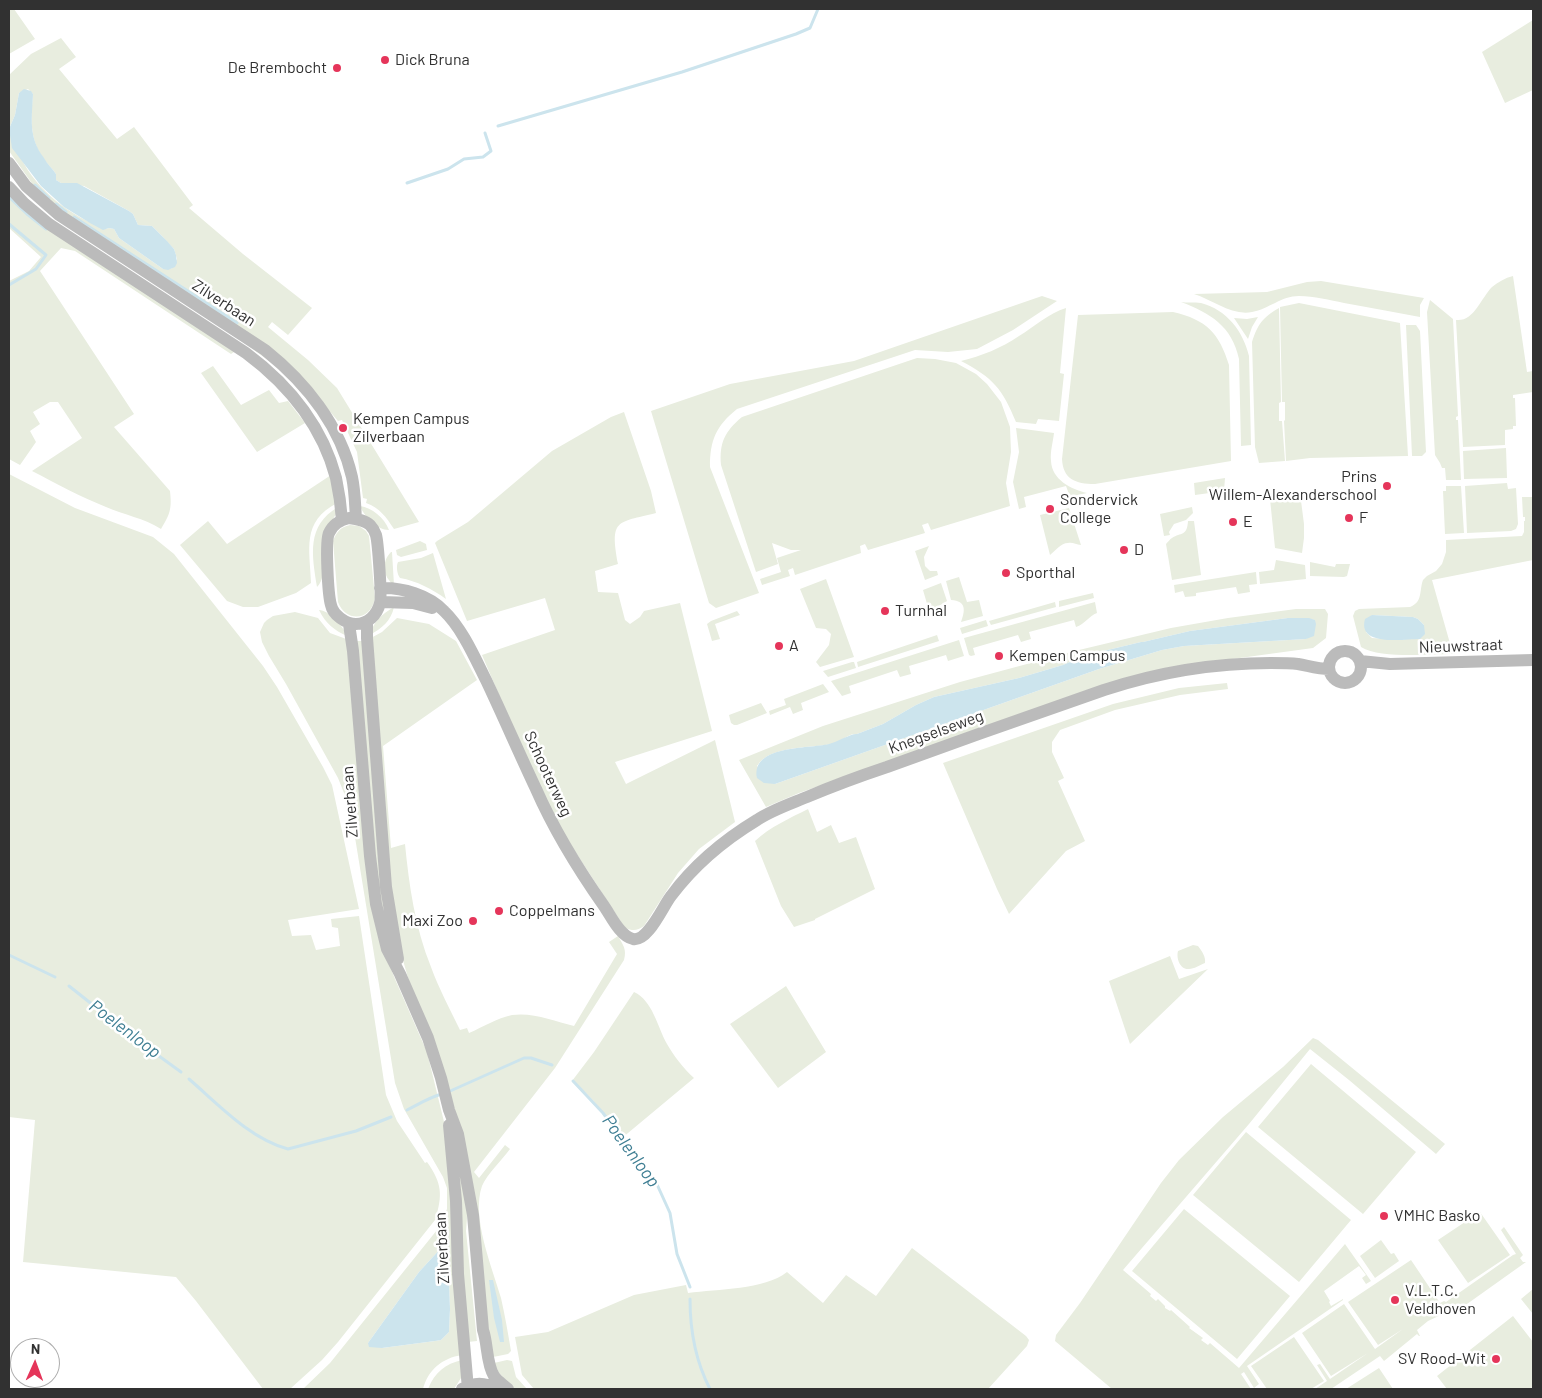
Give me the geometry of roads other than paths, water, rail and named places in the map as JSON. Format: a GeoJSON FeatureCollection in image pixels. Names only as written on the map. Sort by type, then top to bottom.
{"type":"FeatureCollection","features":[{"type":"Feature","properties":{"kind":"main road","name":"Zilverbaan"},"geometry":{"type":"LineString","coordinates":[[9,163],[26,186],[59,215],[265,350],[288,369],[316,400],[335,431],[351,476],[356,519]]}},
{"type":"Feature","properties":{"kind":"main road","name":"Zilverbaan"},"geometry":{"type":"LineString","coordinates":[[9,187],[24,203],[49,224],[246,353],[276,377],[304,409],[320,437],[336,479],[342,520]]}},
{"type":"Feature","properties":{"kind":"main road"},"geometry":{"type":"LineString","coordinates":[[356,519],[369,524],[376,537],[381,602],[377,611],[367,622],[349,624],[330,605],[327,538],[332,527],[342,520],[356,519]]}},
{"type":"Feature","properties":{"kind":"main road","name":"Schooterweg"},"geometry":{"type":"LineString","coordinates":[[380,588],[397,589],[416,594],[431,600],[444,611],[474,656],[537,792],[566,847],[594,892],[623,932],[630,938],[637,939]]}},
{"type":"Feature","properties":{"kind":"main road"},"geometry":{"type":"LineString","coordinates":[[381,602],[413,603],[444,611]]}},
{"type":"Feature","properties":{"kind":"main road","name":"Zilverbaan"},"geometry":{"type":"LineString","coordinates":[[367,622],[366,638],[386,887],[400,974]]}},
{"type":"Feature","properties":{"kind":"main road","name":"Zilverbaan"},"geometry":{"type":"LineString","coordinates":[[349,624],[354,651],[370,856],[376,904],[387,949],[428,1038],[458,1134],[473,1215],[485,1373],[493,1384]]}},
{"type":"Feature","properties":{"kind":"main road"},"geometry":{"type":"LineString","coordinates":[[1344,650],[1354,653],[1361,666],[1355,680],[1345,683],[1334,679],[1330,675],[1329,665],[1338,652],[1344,650]]}},
{"type":"Feature","properties":{"kind":"main road","name":"Nieuwstraat"},"geometry":{"type":"LineString","coordinates":[[1361,666],[1533,660]]}},
{"type":"Feature","properties":{"kind":"main road","name":"Knegselseweg"},"geometry":{"type":"LineString","coordinates":[[637,939],[645,936],[669,898],[691,871],[727,839],[775,810],[851,779],[1132,681],[1214,665],[1270,663],[1299,664],[1316,668],[1329,665]]}},
{"type":"Feature","properties":{"kind":"main road","name":"Zilverbaan"},"geometry":{"type":"LineString","coordinates":[[448,1106],[456,1201],[458,1274],[466,1388]]}},
{"type":"Feature","properties":{"kind":"main road"},"geometry":{"type":"LineString","coordinates":[[466,1388],[476,1384],[493,1384],[508,1389]]}},
{"type":"Feature","properties":{"kind":"water"},"geometry":{"type":"Polygon","coordinates":[[[24,89],[31,91],[33,94],[32,127],[35,143],[56,174],[56,180],[61,183],[77,183],[129,211],[133,214],[138,225],[152,226],[174,249],[177,263],[175,267],[168,270],[163,269],[119,238],[114,229],[103,230],[90,223],[64,207],[41,186],[12,148],[9,129],[15,115],[19,93],[24,89]]]}},
{"type":"Feature","properties":{"kind":"water"},"geometry":{"type":"Polygon","coordinates":[[[1372,615],[1413,617],[1424,625],[1425,634],[1420,639],[1384,640],[1375,638],[1368,634],[1364,628],[1365,619],[1372,615]]]}},
{"type":"Feature","properties":{"kind":"water"},"geometry":{"type":"Polygon","coordinates":[[[1288,618],[1309,618],[1315,620],[1314,636],[1306,639],[1184,646],[1162,650],[1099,669],[775,784],[764,783],[757,778],[758,767],[763,759],[772,754],[783,750],[832,743],[883,724],[934,697],[1019,678],[1063,665],[1087,655],[1190,631],[1288,618]]]}},
{"type":"Feature","properties":{"kind":"water"},"geometry":{"type":"Polygon","coordinates":[[[442,1247],[447,1248],[448,1254],[449,1332],[441,1340],[382,1348],[369,1347],[368,1343],[419,1272],[442,1247]]]}},
{"type":"Feature","properties":{"kind":"water"},"geometry":{"type":"Polygon","coordinates":[[[489,1280],[493,1280],[502,1320],[504,1342],[500,1342],[494,1318],[489,1280]]]}},
{"type":"Feature","properties":{"kind":"waterway"},"geometry":{"type":"LineString","coordinates":[[498,126],[682,72],[796,34],[810,28],[818,9]]}},
{"type":"Feature","properties":{"kind":"waterway"},"geometry":{"type":"LineString","coordinates":[[407,183],[448,169],[464,159],[483,157],[491,151],[485,133]]}},
{"type":"Feature","properties":{"kind":"waterway"},"geometry":{"type":"LineString","coordinates":[[35,185],[49,198]]}},
{"type":"Feature","properties":{"kind":"waterway"},"geometry":{"type":"LineString","coordinates":[[9,197],[46,229]]}},
{"type":"Feature","properties":{"kind":"waterway"},"geometry":{"type":"LineString","coordinates":[[56,204],[66,212]]}},
{"type":"Feature","properties":{"kind":"waterway"},"geometry":{"type":"LineString","coordinates":[[74,217],[237,323]]}},
{"type":"Feature","properties":{"kind":"waterway"},"geometry":{"type":"LineString","coordinates":[[9,224],[46,255],[36,269],[9,285]]}},
{"type":"Feature","properties":{"kind":"waterway","name":"Poelenloop"},"geometry":{"type":"LineString","coordinates":[[9,955],[55,977]]}},
{"type":"Feature","properties":{"kind":"waterway","name":"Poelenloop"},"geometry":{"type":"LineString","coordinates":[[69,986],[181,1072]]}},
{"type":"Feature","properties":{"kind":"waterway","name":"Poelenloop"},"geometry":{"type":"LineString","coordinates":[[448,1092],[524,1058],[531,1058],[552,1065]]}},
{"type":"Feature","properties":{"kind":"waterway","name":"Poelenloop"},"geometry":{"type":"LineString","coordinates":[[189,1079],[235,1120],[261,1137],[288,1149],[356,1131],[391,1117]]}},
{"type":"Feature","properties":{"kind":"waterway","name":"Poelenloop"},"geometry":{"type":"LineString","coordinates":[[573,1081],[603,1113],[655,1180],[670,1213],[677,1254],[690,1287]]}},
{"type":"Feature","properties":{"kind":"waterway","name":"Poelenloop"},"geometry":{"type":"LineString","coordinates":[[407,1110],[442,1094]]}},
{"type":"Feature","properties":{"kind":"waterway","name":"Poelenloop"},"geometry":{"type":"LineString","coordinates":[[690,1299],[695,1346],[701,1368],[710,1389]]}},
{"type":"Feature","properties":{"kind":"place","name":"Dick Bruna"},"geometry":{"type":"Point","coordinates":[385,60]}},
{"type":"Feature","properties":{"kind":"place","name":"De Brembocht"},"geometry":{"type":"Point","coordinates":[337,68]}},
{"type":"Feature","properties":{"kind":"place","name":"Kempen Campus Zilverbaan"},"geometry":{"type":"Point","coordinates":[343,428]}},
{"type":"Feature","properties":{"kind":"place","name":"Prins Willem-Alexanderschool"},"geometry":{"type":"Point","coordinates":[1387,486]}},
{"type":"Feature","properties":{"kind":"place","name":"Sondervick College"},"geometry":{"type":"Point","coordinates":[1050,509]}},
{"type":"Feature","properties":{"kind":"place","name":"F"},"geometry":{"type":"Point","coordinates":[1349,518]}},
{"type":"Feature","properties":{"kind":"place","name":"E"},"geometry":{"type":"Point","coordinates":[1233,522]}},
{"type":"Feature","properties":{"kind":"place","name":"D"},"geometry":{"type":"Point","coordinates":[1124,550]}},
{"type":"Feature","properties":{"kind":"place","name":"Sporthal"},"geometry":{"type":"Point","coordinates":[1006,573]}},
{"type":"Feature","properties":{"kind":"place","name":"Turnhal"},"geometry":{"type":"Point","coordinates":[885,611]}},
{"type":"Feature","properties":{"kind":"place","name":"A"},"geometry":{"type":"Point","coordinates":[779,646]}},
{"type":"Feature","properties":{"kind":"place","name":"Kempen Campus"},"geometry":{"type":"Point","coordinates":[999,656]}},
{"type":"Feature","properties":{"kind":"place","name":"Coppelmans"},"geometry":{"type":"Point","coordinates":[499,911]}},
{"type":"Feature","properties":{"kind":"place","name":"Maxi Zoo"},"geometry":{"type":"Point","coordinates":[473,921]}},
{"type":"Feature","properties":{"kind":"place","name":"VMHC Basko"},"geometry":{"type":"Point","coordinates":[1384,1216]}},
{"type":"Feature","properties":{"kind":"place","name":"V.L.T.C. Veldhoven"},"geometry":{"type":"Point","coordinates":[1395,1300]}},
{"type":"Feature","properties":{"kind":"place","name":"SV Rood-Wit"},"geometry":{"type":"Point","coordinates":[1496,1359]}}]}
